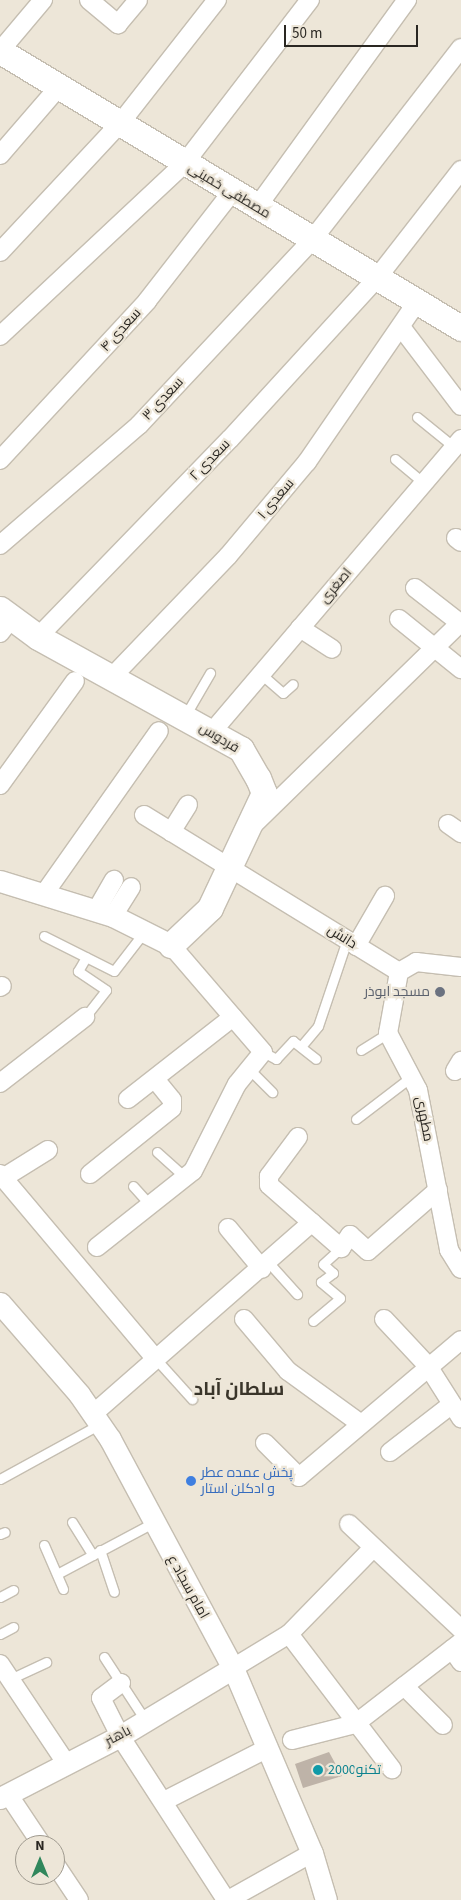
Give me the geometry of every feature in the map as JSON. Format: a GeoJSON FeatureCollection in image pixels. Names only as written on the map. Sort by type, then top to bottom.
{"type":"FeatureCollection","features":[{"type":"Feature","properties":{"kind":"main road","name":"مصطفی خمینی"},"geometry":{"type":"LineString","coordinates":[[0,51],[58,89],[122,121],[184,164],[461,328]]}},
{"type":"Feature","properties":{"kind":"main road","name":"فردوس"},"geometry":{"type":"LineString","coordinates":[[4,620],[241,750],[258,778],[264,793],[210,908],[170,945]]}},
{"type":"Feature","properties":{"kind":"street"},"geometry":{"type":"LineString","coordinates":[[0,51],[43,0]]}},
{"type":"Feature","properties":{"kind":"street"},"geometry":{"type":"LineString","coordinates":[[89,0],[118,24],[138,0]]}},
{"type":"Feature","properties":{"kind":"street"},"geometry":{"type":"LineString","coordinates":[[0,252],[122,121],[217,0]]}},
{"type":"Feature","properties":{"kind":"street"},"geometry":{"type":"LineString","coordinates":[[0,336],[184,164],[310,0]]}},
{"type":"Feature","properties":{"kind":"street"},"geometry":{"type":"LineString","coordinates":[[257,207],[406,0]]}},
{"type":"Feature","properties":{"kind":"street","name":"سعدی ۳"},"geometry":{"type":"LineString","coordinates":[[0,545],[139,425],[312,240],[461,48]]}},
{"type":"Feature","properties":{"kind":"street"},"geometry":{"type":"LineString","coordinates":[[0,155],[58,89]]}},
{"type":"Feature","properties":{"kind":"street","name":"سعدی ۲"},"geometry":{"type":"LineString","coordinates":[[38,638],[230,440],[377,278],[461,170]]}},
{"type":"Feature","properties":{"kind":"street","name":"سعدی ۴"},"geometry":{"type":"LineString","coordinates":[[0,460],[147,301],[232,192]]}},
{"type":"Feature","properties":{"kind":"street","name":"سعدی ۱"},"geometry":{"type":"LineString","coordinates":[[111,678],[228,556],[308,462],[417,302]]}},
{"type":"Feature","properties":{"kind":"street"},"geometry":{"type":"LineString","coordinates":[[401,327],[461,406]]}},
{"type":"Feature","properties":{"kind":"street","name":"اصغری"},"geometry":{"type":"LineString","coordinates":[[211,733],[458,443]]}},
{"type":"Feature","properties":{"kind":"street"},"geometry":{"type":"LineString","coordinates":[[248,830],[461,623],[416,588]]}},
{"type":"Feature","properties":{"kind":"street"},"geometry":{"type":"LineString","coordinates":[[399,619],[436,647],[461,670]]}},
{"type":"Feature","properties":{"kind":"street"},"geometry":{"type":"LineString","coordinates":[[300,628],[332,649]]}},
{"type":"Feature","properties":{"kind":"street"},"geometry":{"type":"LineString","coordinates":[[0,785],[75,681]]}},
{"type":"Feature","properties":{"kind":"street"},"geometry":{"type":"LineString","coordinates":[[44,894],[159,731]]}},
{"type":"Feature","properties":{"kind":"street"},"geometry":{"type":"LineString","coordinates":[[171,832],[188,805]]}},
{"type":"Feature","properties":{"kind":"street","name":"دانش"},"geometry":{"type":"LineString","coordinates":[[144,815],[398,972]]}},
{"type":"Feature","properties":{"kind":"street"},"geometry":{"type":"LineString","coordinates":[[105,913],[114,880]]}},
{"type":"Feature","properties":{"kind":"street"},"geometry":{"type":"LineString","coordinates":[[0,881],[105,913],[170,945],[262,1052],[249,1070],[185,1177],[97,1247]]}},
{"type":"Feature","properties":{"kind":"street"},"geometry":{"type":"LineString","coordinates":[[105,913],[131,886]]}},
{"type":"Feature","properties":{"kind":"street"},"geometry":{"type":"LineString","coordinates":[[351,943],[386,896]]}},
{"type":"Feature","properties":{"kind":"street"},"geometry":{"type":"LineString","coordinates":[[388,1033],[398,972],[416,962],[461,967]]}},
{"type":"Feature","properties":{"kind":"street"},"geometry":{"type":"LineString","coordinates":[[128,1099],[156,1080],[233,1016]]}},
{"type":"Feature","properties":{"kind":"street"},"geometry":{"type":"LineString","coordinates":[[0,1083],[85,1017]]}},
{"type":"Feature","properties":{"kind":"street","name":"مطهری"},"geometry":{"type":"LineString","coordinates":[[388,1033],[418,1090],[449,1250],[461,1269]]}},
{"type":"Feature","properties":{"kind":"street"},"geometry":{"type":"LineString","coordinates":[[90,1174],[172,1108],[172,1100],[156,1080]]}},
{"type":"Feature","properties":{"kind":"street"},"geometry":{"type":"LineString","coordinates":[[298,1137],[269,1176],[269,1185],[341,1248],[350,1235],[368,1251],[438,1190]]}},
{"type":"Feature","properties":{"kind":"street"},"geometry":{"type":"LineString","coordinates":[[48,1150],[1,1176],[156,1359]]}},
{"type":"Feature","properties":{"kind":"street"},"geometry":{"type":"LineString","coordinates":[[97,1419],[156,1359],[265,1266],[312,1222]]}},
{"type":"Feature","properties":{"kind":"street"},"geometry":{"type":"LineString","coordinates":[[228,1228],[265,1266]]}},
{"type":"Feature","properties":{"kind":"street","name":"امام سجاد ع"},"geometry":{"type":"LineString","coordinates":[[0,1303],[97,1419],[233,1668],[312,1853],[326,1900]]}},
{"type":"Feature","properties":{"kind":"street"},"geometry":{"type":"LineString","coordinates":[[244,1318],[288,1371],[361,1424]]}},
{"type":"Feature","properties":{"kind":"street"},"geometry":{"type":"LineString","coordinates":[[384,1319],[428,1366],[457,1411],[390,1452]]}},
{"type":"Feature","properties":{"kind":"street"},"geometry":{"type":"LineString","coordinates":[[265,1443],[298,1477],[461,1340]]}},
{"type":"Feature","properties":{"kind":"street"},"geometry":{"type":"LineString","coordinates":[[350,1524],[373,1548],[461,1629]]}},
{"type":"Feature","properties":{"kind":"street"},"geometry":{"type":"LineString","coordinates":[[233,1668],[289,1634],[373,1548]]}},
{"type":"Feature","properties":{"kind":"street"},"geometry":{"type":"LineString","coordinates":[[289,1634],[355,1724],[392,1769]]}},
{"type":"Feature","properties":{"kind":"street"},"geometry":{"type":"LineString","coordinates":[[292,1740],[355,1724],[404,1686],[458,1651]]}},
{"type":"Feature","properties":{"kind":"street"},"geometry":{"type":"LineString","coordinates":[[0,1664],[66,1763]]}},
{"type":"Feature","properties":{"kind":"street","name":"باهنر"},"geometry":{"type":"LineString","coordinates":[[4,1796],[120,1736],[233,1668]]}},
{"type":"Feature","properties":{"kind":"street"},"geometry":{"type":"LineString","coordinates":[[121,1683],[101,1698],[120,1736],[227,1900],[312,1853]]}},
{"type":"Feature","properties":{"kind":"street"},"geometry":{"type":"LineString","coordinates":[[404,1686],[443,1725]]}},
{"type":"Feature","properties":{"kind":"street"},"geometry":{"type":"LineString","coordinates":[[164,1801],[268,1748]]}},
{"type":"Feature","properties":{"kind":"street"},"geometry":{"type":"LineString","coordinates":[[4,1796],[34,1835]]}},
{"type":"Feature","properties":{"kind":"street"},"geometry":{"type":"LineString","coordinates":[[65,1879],[79,1900]]}},
{"type":"Feature","properties":{"kind":"lane"},"geometry":{"type":"LineString","coordinates":[[417,417],[458,443]]}},
{"type":"Feature","properties":{"kind":"lane"},"geometry":{"type":"LineString","coordinates":[[395,459],[424,483]]}},
{"type":"Feature","properties":{"kind":"lane"},"geometry":{"type":"LineString","coordinates":[[184,718],[210,673]]}},
{"type":"Feature","properties":{"kind":"lane"},"geometry":{"type":"LineString","coordinates":[[261,674],[283,693],[293,684]]}},
{"type":"Feature","properties":{"kind":"lane"},"geometry":{"type":"LineString","coordinates":[[44,936],[114,971],[144,932]]}},
{"type":"Feature","properties":{"kind":"lane"},"geometry":{"type":"LineString","coordinates":[[303,1044],[318,1026],[351,943]]}},
{"type":"Feature","properties":{"kind":"lane"},"geometry":{"type":"LineString","coordinates":[[85,1017],[106,990],[78,971],[86,958]]}},
{"type":"Feature","properties":{"kind":"lane"},"geometry":{"type":"LineString","coordinates":[[361,1050],[388,1033]]}},
{"type":"Feature","properties":{"kind":"lane"},"geometry":{"type":"LineString","coordinates":[[262,1052],[276,1058],[293,1041],[303,1044],[316,1058]]}},
{"type":"Feature","properties":{"kind":"lane"},"geometry":{"type":"LineString","coordinates":[[249,1070],[272,1092]]}},
{"type":"Feature","properties":{"kind":"lane"},"geometry":{"type":"LineString","coordinates":[[356,1119],[411,1077]]}},
{"type":"Feature","properties":{"kind":"lane"},"geometry":{"type":"LineString","coordinates":[[157,1152],[185,1177]]}},
{"type":"Feature","properties":{"kind":"lane"},"geometry":{"type":"LineString","coordinates":[[133,1186],[150,1205]]}},
{"type":"Feature","properties":{"kind":"lane"},"geometry":{"type":"LineString","coordinates":[[313,1321],[340,1298],[322,1282],[333,1273],[323,1264],[341,1248]]}},
{"type":"Feature","properties":{"kind":"lane"},"geometry":{"type":"LineString","coordinates":[[265,1266],[297,1294]]}},
{"type":"Feature","properties":{"kind":"lane"},"geometry":{"type":"LineString","coordinates":[[156,1359],[192,1400]]}},
{"type":"Feature","properties":{"kind":"lane"},"geometry":{"type":"LineString","coordinates":[[0,1478],[97,1419]]}},
{"type":"Feature","properties":{"kind":"lane"},"geometry":{"type":"LineString","coordinates":[[72,1522],[96,1553],[114,1592]]}},
{"type":"Feature","properties":{"kind":"lane"},"geometry":{"type":"LineString","coordinates":[[57,1574],[153,1523]]}},
{"type":"Feature","properties":{"kind":"lane"},"geometry":{"type":"LineString","coordinates":[[44,1546],[64,1589]]}},
{"type":"Feature","properties":{"kind":"lane"},"geometry":{"type":"LineString","coordinates":[[0,1597],[12,1590]]}},
{"type":"Feature","properties":{"kind":"lane"},"geometry":{"type":"LineString","coordinates":[[0,1634],[14,1627]]}},
{"type":"Feature","properties":{"kind":"lane"},"geometry":{"type":"LineString","coordinates":[[104,1658],[145,1722]]}},
{"type":"Feature","properties":{"kind":"lane"},"geometry":{"type":"LineString","coordinates":[[10,1679],[46,1662]]}},
{"type":"Feature","properties":{"kind":"building","name":"تکنو2000"},"geometry":{"type":"Polygon","coordinates":[[[329,1752],[342,1776],[303,1788],[295,1764],[329,1752]]]}},
{"type":"Feature","properties":{"kind":"place","name":"مسجد ابوذر"},"geometry":{"type":"Point","coordinates":[440,992]}},
{"type":"Feature","properties":{"kind":"place","name":"پخش عمده عطر و ادکلن استار"},"geometry":{"type":"Point","coordinates":[191,1481]}},
{"type":"Feature","properties":{"kind":"place","name":"تکنو2000"},"geometry":{"type":"Point","coordinates":[318,1770]}},
{"type":"Feature","properties":{"kind":"district","name":"سلطان آباد"},"geometry":{"type":"Point","coordinates":[239,1390]}}]}
